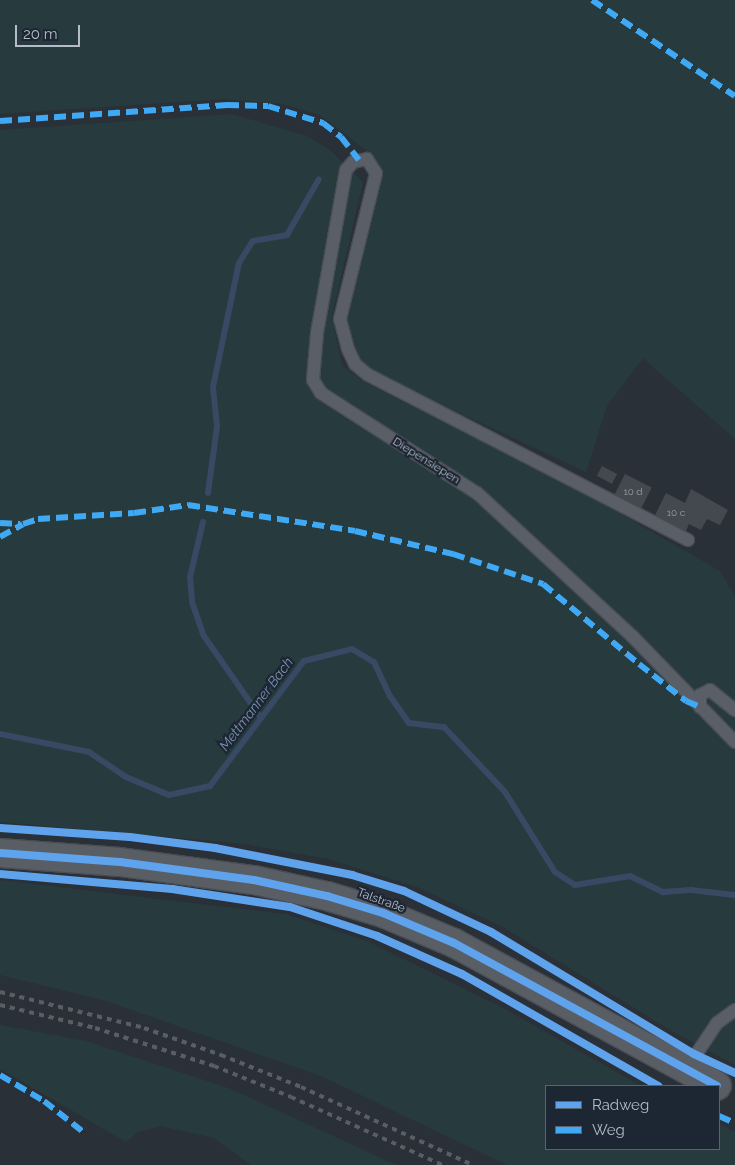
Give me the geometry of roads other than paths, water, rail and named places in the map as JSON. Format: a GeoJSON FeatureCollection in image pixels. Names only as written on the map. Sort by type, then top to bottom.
{"type":"FeatureCollection","features":[{"type":"Feature","properties":{"kind":"main road","name":"Talstraße"},"geometry":{"type":"LineString","coordinates":[[0,853],[120,862],[254,880],[327,896],[383,913],[454,943],[685,1071],[714,1085]]}},
{"type":"Feature","properties":{"kind":"main road","name":"Talstraße"},"geometry":{"type":"LineString","coordinates":[[720,1088],[735,1095]]}},
{"type":"Feature","properties":{"kind":"lane","name":"Diepensiepen"},"geometry":{"type":"LineString","coordinates":[[688,540],[368,375],[355,364],[348,349],[340,319],[376,173],[372,163],[359,160],[346,170],[317,333],[313,380],[321,393],[477,494],[632,636],[735,742]]}},
{"type":"Feature","properties":{"kind":"lane"},"geometry":{"type":"LineString","coordinates":[[700,707],[700,695],[710,690],[735,710]]}},
{"type":"Feature","properties":{"kind":"lane"},"geometry":{"type":"LineString","coordinates":[[685,1071],[717,1023],[735,1010]]}},
{"type":"Feature","properties":{"kind":"waterway"},"geometry":{"type":"LineString","coordinates":[[208,493],[217,426],[213,387],[239,263],[253,241],[287,235],[319,179]]}},
{"type":"Feature","properties":{"kind":"waterway"},"geometry":{"type":"LineString","coordinates":[[203,522],[190,577],[192,602],[204,636],[261,718]]}},
{"type":"Feature","properties":{"kind":"waterway","name":"Mettmanner Bach"},"geometry":{"type":"LineString","coordinates":[[0,734],[89,752],[126,777],[169,795],[210,786],[304,661],[352,649],[374,662],[390,696],[409,723],[444,727],[505,792],[555,872],[575,885],[630,876],[663,892],[691,890],[735,895]]}},
{"type":"Feature","properties":{"kind":"railway"},"geometry":{"type":"LineString","coordinates":[[0,992],[144,1028],[221,1055],[301,1087],[473,1165]]}},
{"type":"Feature","properties":{"kind":"railway"},"geometry":{"type":"LineString","coordinates":[[0,1005],[95,1028],[214,1066],[291,1097],[442,1165]]}}]}
